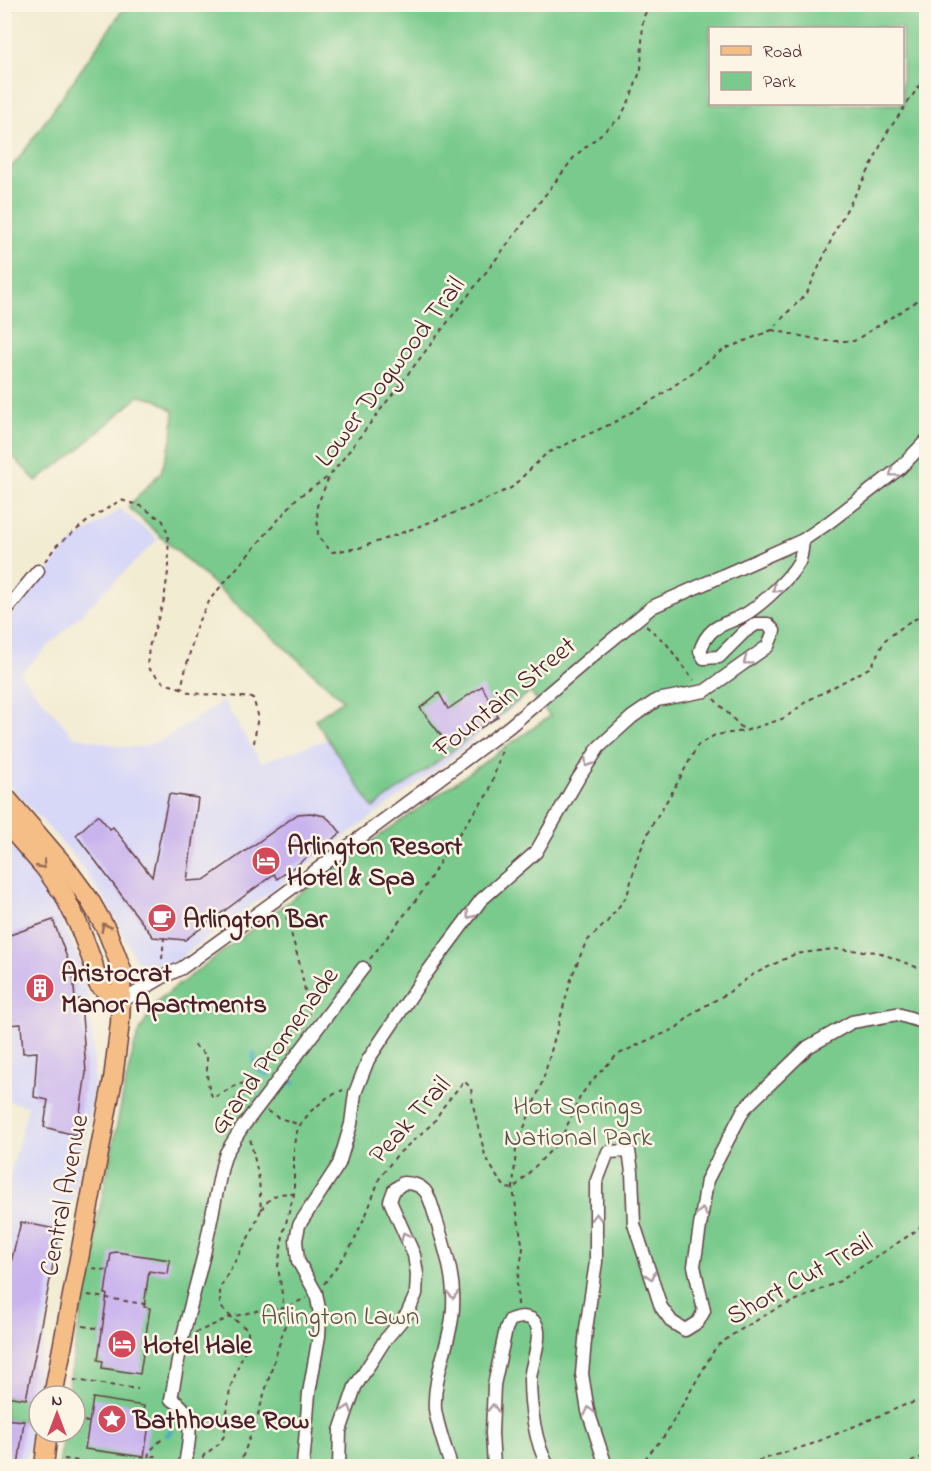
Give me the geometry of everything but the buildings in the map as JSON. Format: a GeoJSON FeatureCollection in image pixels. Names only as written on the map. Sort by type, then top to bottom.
{"type":"FeatureCollection","features":[{"type":"Feature","properties":{"kind":"main road","name":"Central Avenue"},"geometry":{"type":"LineString","coordinates":[[4,795],[64,865],[89,899],[107,931],[122,970],[120,1023],[113,1079],[55,1384]]}},
{"type":"Feature","properties":{"kind":"main road"},"geometry":{"type":"LineString","coordinates":[[4,821],[44,867],[64,895],[79,926],[98,984],[119,1003]]}},
{"type":"Feature","properties":{"kind":"main road"},"geometry":{"type":"LineString","coordinates":[[44,1467],[47,1444]]}},
{"type":"Feature","properties":{"kind":"street"},"geometry":{"type":"LineString","coordinates":[[4,11],[8,4]]}},
{"type":"Feature","properties":{"kind":"street","name":"Fountain Street"},"geometry":{"type":"LineString","coordinates":[[119,1003],[182,968],[509,727],[652,607],[803,540],[900,468],[927,441]]}},
{"type":"Feature","properties":{"kind":"street"},"geometry":{"type":"LineString","coordinates":[[303,1467],[309,1394],[319,1336],[320,1314],[316,1293],[298,1261],[296,1240],[299,1225],[339,1164],[351,1124],[356,1093],[368,1060],[423,978],[481,900],[536,852],[599,747],[632,717],[657,700],[705,691],[768,646],[774,632],[768,624],[756,624],[744,632],[719,657],[704,658],[700,651],[704,640],[719,625],[748,613],[781,585],[800,561],[803,540]]}},
{"type":"Feature","properties":{"kind":"street"},"geometry":{"type":"LineString","coordinates":[[4,613],[38,571]]}},
{"type":"Feature","properties":{"kind":"street","name":"Grand Promenade"},"geometry":{"type":"LineString","coordinates":[[184,1467],[189,1420],[182,1406],[171,1399],[182,1339],[204,1254],[226,1153],[280,1076],[363,968]]}},
{"type":"Feature","properties":{"kind":"street"},"geometry":{"type":"LineString","coordinates":[[606,1467],[588,1411],[582,1374],[596,1262],[596,1183],[609,1152],[629,1151],[634,1224],[661,1307],[672,1322],[685,1330],[698,1322],[704,1311],[694,1266],[707,1180],[744,1109],[808,1047],[852,1022],[897,1014],[927,1023]]}},
{"type":"Feature","properties":{"kind":"street"},"geometry":{"type":"LineString","coordinates":[[339,1467],[340,1431],[355,1387],[385,1340],[406,1314],[416,1294],[417,1274],[414,1255],[390,1201],[394,1190],[403,1183],[415,1183],[426,1190],[449,1265],[452,1284],[452,1320],[436,1385],[435,1410],[451,1467]]}},
{"type":"Feature","properties":{"kind":"street"},"geometry":{"type":"LineString","coordinates":[[494,1467],[492,1433],[494,1385],[506,1329],[510,1320],[518,1317],[528,1317],[536,1323],[539,1333],[530,1377],[532,1412],[539,1446],[548,1467]]}},
{"type":"Feature","properties":{"kind":"path","name":"Lower Dogwood Trail"},"geometry":{"type":"LineString","coordinates":[[650,4],[643,18],[641,69],[630,99],[620,117],[575,156],[329,477],[317,507],[318,537],[332,552],[359,548],[467,508],[511,488],[547,453],[613,423],[661,394],[725,349],[772,330],[807,293],[838,225],[886,134],[927,76]]}},
{"type":"Feature","properties":{"kind":"path"},"geometry":{"type":"LineString","coordinates":[[772,330],[825,341],[854,341],[914,303],[927,292]]}},
{"type":"Feature","properties":{"kind":"path"},"geometry":{"type":"LineString","coordinates":[[181,688],[197,624],[211,598],[297,498],[329,477]]}},
{"type":"Feature","properties":{"kind":"path"},"geometry":{"type":"LineString","coordinates":[[38,571],[57,544],[93,517],[122,500],[141,506],[163,521],[168,535],[169,565],[164,600],[149,647],[147,667],[164,683],[190,693],[253,698],[258,715],[254,743]]}},
{"type":"Feature","properties":{"kind":"path"},"geometry":{"type":"LineString","coordinates":[[518,1317],[517,1282],[523,1249],[513,1189],[516,1148],[543,1080],[572,976],[586,942],[607,922],[627,896],[638,856],[652,825],[698,745],[715,735],[734,733],[785,718],[807,701],[871,667],[885,640],[909,622],[927,614]]}},
{"type":"Feature","properties":{"kind":"path"},"geometry":{"type":"LineString","coordinates":[[637,618],[666,643],[687,672],[745,730]]}},
{"type":"Feature","properties":{"kind":"path","name":"Grand Promenade"},"geometry":{"type":"LineString","coordinates":[[363,968],[422,892],[444,855],[489,792],[509,727]]}},
{"type":"Feature","properties":{"kind":"path"},"geometry":{"type":"LineString","coordinates":[[280,897],[300,965],[309,1011],[307,1043]]}},
{"type":"Feature","properties":{"kind":"path"},"geometry":{"type":"LineString","coordinates":[[162,959],[164,938]]}},
{"type":"Feature","properties":{"kind":"path"},"geometry":{"type":"LineString","coordinates":[[513,1189],[560,1141],[581,1095],[617,1055],[675,1029],[696,1011],[728,993],[752,975],[795,954],[833,949],[878,952],[927,971]]}},
{"type":"Feature","properties":{"kind":"path"},"geometry":{"type":"LineString","coordinates":[[194,1045],[207,1056],[207,1080],[213,1098],[235,1086],[250,1081],[253,1083],[249,1091],[237,1098],[227,1109],[223,1125],[223,1151],[226,1153]]}},
{"type":"Feature","properties":{"kind":"path","name":"Peak Trail"},"geometry":{"type":"LineString","coordinates":[[182,1339],[231,1317],[260,1310],[285,1308],[316,1293],[352,1245],[380,1178],[397,1155],[434,1122],[464,1081],[471,1088],[485,1155],[506,1188],[513,1189]]}},
{"type":"Feature","properties":{"kind":"path"},"geometry":{"type":"LineString","coordinates":[[239,1467],[256,1421],[285,1322],[278,1266],[284,1230],[294,1194],[296,1134],[311,1112],[328,1097],[343,1090],[356,1093]]}},
{"type":"Feature","properties":{"kind":"path"},"geometry":{"type":"LineString","coordinates":[[258,1106],[277,1117],[300,1125]]}},
{"type":"Feature","properties":{"kind":"path"},"geometry":{"type":"LineString","coordinates":[[241,1129],[251,1139],[259,1179],[261,1210]]}},
{"type":"Feature","properties":{"kind":"path"},"geometry":{"type":"LineString","coordinates":[[199,1466],[204,1455],[219,1444],[224,1436],[230,1388],[249,1342],[248,1330],[220,1306],[220,1288],[268,1200],[277,1194],[294,1194]]}},
{"type":"Feature","properties":{"kind":"path","name":"Short Cut Trail"},"geometry":{"type":"LineString","coordinates":[[639,1467],[665,1435],[716,1347],[774,1310],[840,1281],[927,1221]]}},
{"type":"Feature","properties":{"kind":"path"},"geometry":{"type":"LineString","coordinates":[[93,1268],[109,1271]]}},
{"type":"Feature","properties":{"kind":"path"},"geometry":{"type":"LineString","coordinates":[[88,1295],[150,1305]]}},
{"type":"Feature","properties":{"kind":"path"},"geometry":{"type":"LineString","coordinates":[[83,1326],[102,1329]]}},
{"type":"Feature","properties":{"kind":"path"},"geometry":{"type":"LineString","coordinates":[[74,1380],[138,1389]]}},
{"type":"Feature","properties":{"kind":"path"},"geometry":{"type":"LineString","coordinates":[[741,1467],[812,1444],[906,1405],[927,1399]]}},
{"type":"Feature","properties":{"kind":"path"},"geometry":{"type":"LineString","coordinates":[[147,1467],[152,1448],[162,1439]]}},
{"type":"Feature","properties":{"kind":"path"},"geometry":{"type":"LineString","coordinates":[[903,1467],[927,1455]]}},
{"type":"Feature","properties":{"kind":"path"},"geometry":{"type":"LineString","coordinates":[[152,1467],[153,1456],[158,1456],[157,1467]]}},
{"type":"Feature","properties":{"kind":"path"},"geometry":{"type":"LineString","coordinates":[[64,1459],[117,1467]]}},
{"type":"Feature","properties":{"kind":"shaded area"},"geometry":{"type":"Polygon","coordinates":[[[120,509],[158,539],[20,674],[73,736],[123,747],[141,747],[164,739],[223,701],[261,762],[337,736],[559,669],[449,760],[180,958],[159,967],[149,966],[134,957],[105,899],[68,849],[5,780],[5,623],[71,543],[120,509]]]}},
{"type":"Feature","properties":{"kind":"shaded area"},"geometry":{"type":"Polygon","coordinates":[[[4,838],[40,882],[61,918],[79,960],[90,1004],[94,1062],[92,1102],[47,1321],[37,1384],[27,1384],[27,1444],[29,1444],[26,1466],[4,1466],[5,1195],[28,1106],[9,1101],[9,1059],[4,1043],[4,838]]]}},
{"type":"Feature","properties":{"kind":"green space","name":"Hot Springs National Park"},"geometry":{"type":"Polygon","coordinates":[[[126,5],[926,5],[926,1466],[59,1466],[62,1444],[87,1444],[87,1384],[69,1384],[90,1258],[125,1085],[134,1047],[156,1002],[325,874],[550,716],[530,692],[373,808],[315,720],[343,700],[128,507],[161,472],[172,439],[174,411],[157,400],[139,396],[70,457],[36,481],[5,448],[5,175],[23,153],[126,5]]]}},
{"type":"Feature","properties":{"kind":"green space"},"geometry":{"type":"Polygon","coordinates":[[[4,1396],[26,1399],[24,1421],[5,1419],[4,1396]]]}},
{"type":"Feature","properties":{"kind":"waterway"},"geometry":{"type":"LineString","coordinates":[[254,1053],[255,1067],[260,1072],[269,1075]]}},
{"type":"Feature","properties":{"kind":"waterway"},"geometry":{"type":"LineString","coordinates":[[289,1082],[295,1083]]}},
{"type":"Feature","properties":{"kind":"waterway"},"geometry":{"type":"LineString","coordinates":[[166,1435],[171,1429]]}},
{"type":"Feature","properties":{"kind":"place","name":"Arlington Resort Hotel & Spa"},"geometry":{"type":"Point","coordinates":[266,861]}},
{"type":"Feature","properties":{"kind":"place","name":"Arlington Bar"},"geometry":{"type":"Point","coordinates":[162,918]}},
{"type":"Feature","properties":{"kind":"place","name":"Aristocrat Manor Apartments"},"geometry":{"type":"Point","coordinates":[40,988]}},
{"type":"Feature","properties":{"kind":"place","name":"Hotel Hale"},"geometry":{"type":"Point","coordinates":[122,1344]}},
{"type":"Feature","properties":{"kind":"place","name":"Bathhouse Row"},"geometry":{"type":"Point","coordinates":[112,1419]}},
{"type":"Feature","properties":{"kind":"park label","name":"Arlington Lawn"},"geometry":{"type":"Point","coordinates":[340,1315]}}]}
